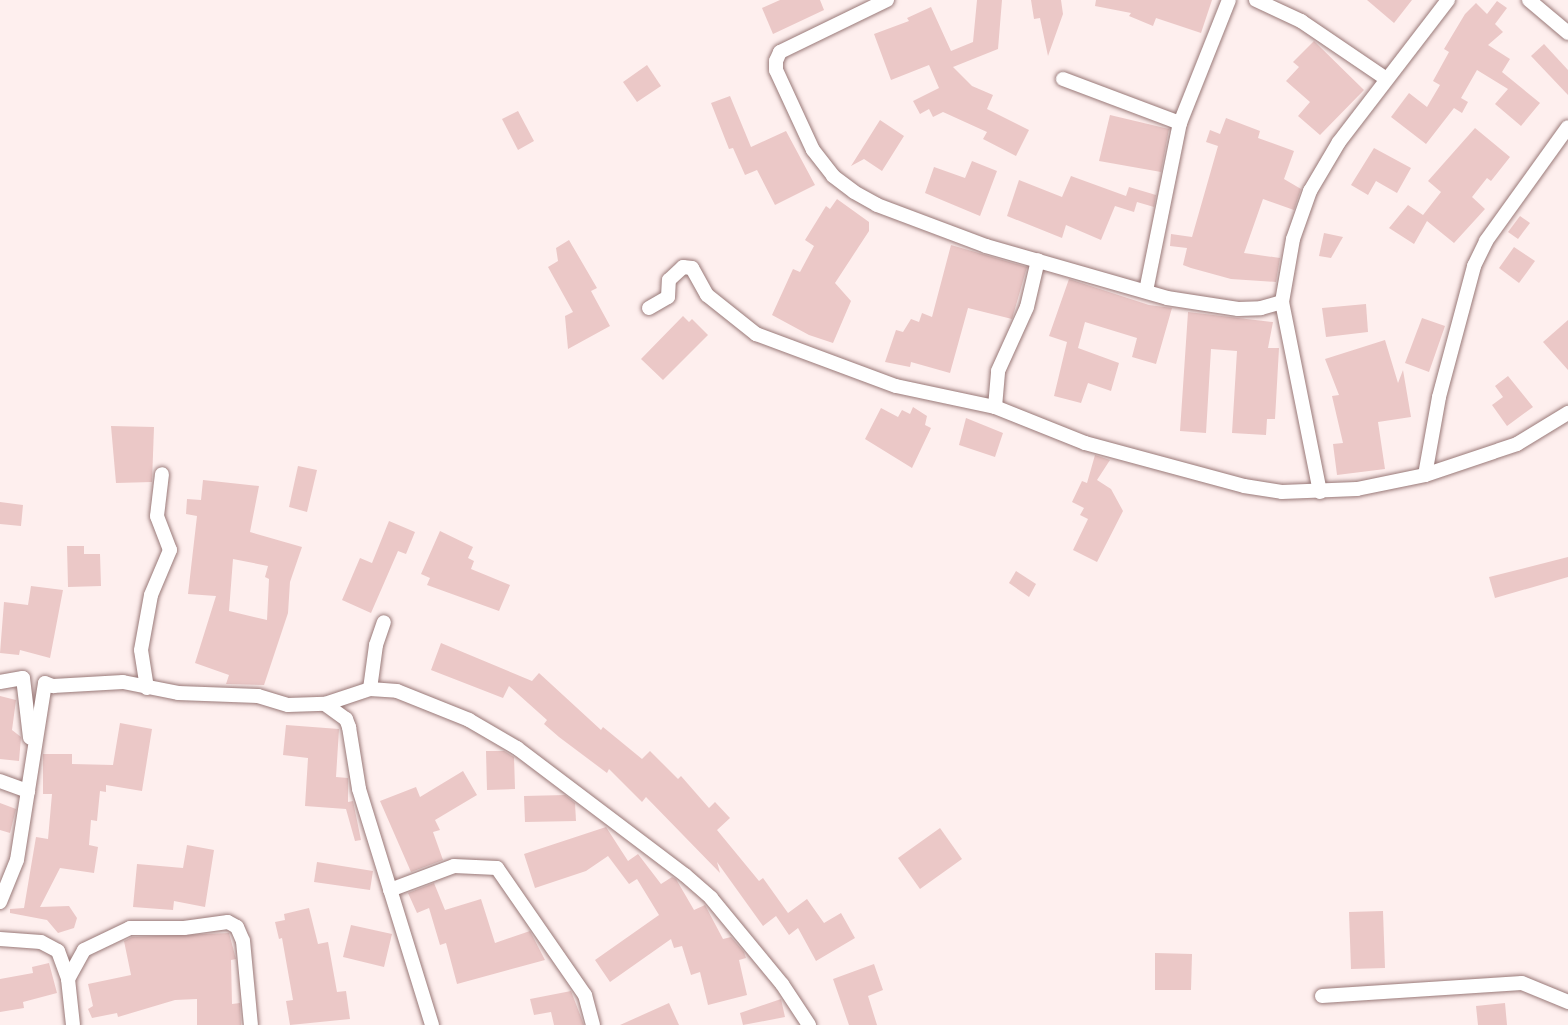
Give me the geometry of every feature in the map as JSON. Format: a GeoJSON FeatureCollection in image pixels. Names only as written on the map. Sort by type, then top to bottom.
{"type":"FeatureCollection","features":[{"type":"Feature","properties":{"kind":"street"},"geometry":{"type":"LineString","coordinates":[[887,0],[780,52],[776,70],[813,150],[833,176],[877,205],[986,246],[1146,291],[1208,306],[1261,309],[1282,302]]}},
{"type":"Feature","properties":{"kind":"street"},"geometry":{"type":"LineString","coordinates":[[1146,291],[1180,123],[1229,0]]}},
{"type":"Feature","properties":{"kind":"street"},"geometry":{"type":"LineString","coordinates":[[1256,0],[1301,21],[1385,78]]}},
{"type":"Feature","properties":{"kind":"street"},"geometry":{"type":"LineString","coordinates":[[1320,492],[1282,302],[1293,239],[1310,191],[1385,78],[1448,0]]}},
{"type":"Feature","properties":{"kind":"street"},"geometry":{"type":"LineString","coordinates":[[1529,0],[1568,33]]}},
{"type":"Feature","properties":{"kind":"street"},"geometry":{"type":"LineString","coordinates":[[1063,78],[1180,123]]}},
{"type":"Feature","properties":{"kind":"street"},"geometry":{"type":"LineString","coordinates":[[1425,475],[1439,397],[1474,266],[1486,241],[1568,127]]}},
{"type":"Feature","properties":{"kind":"street"},"geometry":{"type":"LineString","coordinates":[[995,407],[998,371],[1027,307],[1038,260]]}},
{"type":"Feature","properties":{"kind":"street"},"geometry":{"type":"LineString","coordinates":[[649,308],[668,297],[669,280],[683,267],[692,268],[707,295],[756,334],[896,386],[995,407],[1085,443],[1244,486],[1282,492],[1357,489],[1425,475],[1517,444],[1568,413]]}},
{"type":"Feature","properties":{"kind":"street"},"geometry":{"type":"LineString","coordinates":[[147,688],[141,650],[151,595],[170,550],[157,516],[162,474]]}},
{"type":"Feature","properties":{"kind":"street"},"geometry":{"type":"LineString","coordinates":[[370,689],[376,645],[384,622]]}},
{"type":"Feature","properties":{"kind":"street"},"geometry":{"type":"LineString","coordinates":[[0,682],[23,678],[30,724],[28,784]]}},
{"type":"Feature","properties":{"kind":"street"},"geometry":{"type":"LineString","coordinates":[[0,902],[17,860],[45,683],[53,686],[123,682],[147,688],[258,696],[288,705],[326,704],[370,689],[397,691],[428,702],[517,748],[685,875],[711,898],[783,984],[809,1025]]}},
{"type":"Feature","properties":{"kind":"street"},"geometry":{"type":"LineString","coordinates":[[349,698],[346,719],[359,789],[432,1025]]}},
{"type":"Feature","properties":{"kind":"street"},"geometry":{"type":"LineString","coordinates":[[326,704],[346,719]]}},
{"type":"Feature","properties":{"kind":"street"},"geometry":{"type":"LineString","coordinates":[[5,782],[28,784]]}},
{"type":"Feature","properties":{"kind":"street"},"geometry":{"type":"LineString","coordinates":[[390,890],[454,866],[497,868],[585,995],[593,1025]]}},
{"type":"Feature","properties":{"kind":"street"},"geometry":{"type":"LineString","coordinates":[[68,979],[84,950],[130,928],[184,928],[228,922],[237,927],[243,941],[251,1025]]}},
{"type":"Feature","properties":{"kind":"street"},"geometry":{"type":"LineString","coordinates":[[0,939],[53,947],[62,956],[68,979],[73,1025]]}},
{"type":"Feature","properties":{"kind":"street"},"geometry":{"type":"LineString","coordinates":[[1322,996],[1522,983],[1568,1002]]}},
{"type":"Feature","properties":{"kind":"building"},"geometry":{"type":"Polygon","coordinates":[[[780,0],[820,0],[824,10],[773,34],[762,8],[780,0]]]}},
{"type":"Feature","properties":{"kind":"building"},"geometry":{"type":"Polygon","coordinates":[[[977,0],[1002,0],[998,49],[953,67],[972,86],[993,95],[987,109],[1029,130],[1016,156],[983,139],[987,132],[943,112],[933,117],[929,109],[920,114],[913,101],[939,88],[929,65],[891,80],[874,34],[909,21],[907,18],[931,7],[951,51],[973,42],[977,0]]]}},
{"type":"Feature","properties":{"kind":"building"},"geometry":{"type":"Polygon","coordinates":[[[1031,0],[1061,0],[1063,14],[1048,56],[1040,18],[1034,19],[1031,0]]]}},
{"type":"Feature","properties":{"kind":"building"},"geometry":{"type":"Polygon","coordinates":[[[1096,0],[1212,0],[1201,33],[1156,18],[1153,26],[1129,16],[1131,13],[1095,6],[1096,0]]]}},
{"type":"Feature","properties":{"kind":"building"},"geometry":{"type":"Polygon","coordinates":[[[1367,0],[1412,0],[1394,23],[1367,0]]]}},
{"type":"Feature","properties":{"kind":"building"},"geometry":{"type":"Polygon","coordinates":[[[1497,1],[1507,8],[1495,24],[1503,32],[1488,45],[1510,59],[1502,72],[1540,103],[1521,126],[1495,104],[1508,89],[1477,70],[1461,98],[1468,102],[1462,113],[1454,108],[1426,144],[1391,117],[1409,93],[1427,107],[1440,85],[1433,81],[1449,52],[1444,49],[1465,14],[1476,3],[1487,14],[1497,1]]]}},
{"type":"Feature","properties":{"kind":"building"},"geometry":{"type":"Polygon","coordinates":[[[1314,41],[1364,90],[1320,135],[1298,116],[1310,102],[1286,81],[1299,67],[1293,62],[1314,41]]]}},
{"type":"Feature","properties":{"kind":"building"},"geometry":{"type":"Polygon","coordinates":[[[1544,44],[1568,70],[1568,95],[1531,56],[1544,44]]]}},
{"type":"Feature","properties":{"kind":"building"},"geometry":{"type":"Polygon","coordinates":[[[647,65],[661,86],[637,102],[623,82],[647,65]]]}},
{"type":"Feature","properties":{"kind":"building"},"geometry":{"type":"Polygon","coordinates":[[[730,96],[751,147],[786,131],[815,185],[775,205],[757,170],[745,175],[733,148],[729,149],[711,103],[730,96]]]}},
{"type":"Feature","properties":{"kind":"building"},"geometry":{"type":"Polygon","coordinates":[[[518,111],[534,141],[518,150],[502,119],[518,111]]]}},
{"type":"Feature","properties":{"kind":"building"},"geometry":{"type":"Polygon","coordinates":[[[1110,115],[1169,129],[1161,172],[1099,161],[1110,115]]]}},
{"type":"Feature","properties":{"kind":"building"},"geometry":{"type":"Polygon","coordinates":[[[1226,118],[1260,131],[1258,138],[1294,151],[1284,179],[1301,189],[1294,210],[1263,199],[1244,253],[1280,258],[1276,282],[1231,279],[1191,268],[1183,265],[1187,248],[1170,246],[1171,234],[1192,237],[1218,146],[1206,142],[1210,130],[1220,134],[1226,118]]]}},
{"type":"Feature","properties":{"kind":"building"},"geometry":{"type":"Polygon","coordinates":[[[880,120],[904,136],[882,171],[864,159],[851,166],[880,120]]]}},
{"type":"Feature","properties":{"kind":"building"},"geometry":{"type":"Polygon","coordinates":[[[1475,128],[1510,157],[1491,181],[1487,178],[1472,197],[1485,209],[1454,243],[1427,221],[1414,244],[1389,228],[1408,205],[1423,215],[1441,192],[1428,181],[1475,128]]]}},
{"type":"Feature","properties":{"kind":"building"},"geometry":{"type":"Polygon","coordinates":[[[1374,148],[1411,168],[1397,193],[1376,181],[1368,195],[1351,185],[1374,148]]]}},
{"type":"Feature","properties":{"kind":"building"},"geometry":{"type":"Polygon","coordinates":[[[972,161],[997,171],[980,216],[925,193],[934,167],[965,178],[972,161]]]}},
{"type":"Feature","properties":{"kind":"building"},"geometry":{"type":"Polygon","coordinates":[[[1071,176],[1126,196],[1129,187],[1156,195],[1154,207],[1137,202],[1134,212],[1115,206],[1101,240],[1066,225],[1062,238],[1007,216],[1019,180],[1062,197],[1071,176]]]}},
{"type":"Feature","properties":{"kind":"building"},"geometry":{"type":"Polygon","coordinates":[[[837,199],[869,222],[869,231],[835,283],[851,301],[833,343],[809,335],[772,315],[793,269],[800,272],[814,246],[805,240],[826,206],[830,209],[837,199]]]}},
{"type":"Feature","properties":{"kind":"building"},"geometry":{"type":"Polygon","coordinates":[[[1520,216],[1530,223],[1518,239],[1508,232],[1520,216]]]}},
{"type":"Feature","properties":{"kind":"building"},"geometry":{"type":"Polygon","coordinates":[[[1324,233],[1343,237],[1331,258],[1319,256],[1324,233]]]}},
{"type":"Feature","properties":{"kind":"building"},"geometry":{"type":"Polygon","coordinates":[[[569,240],[597,288],[591,291],[610,326],[568,349],[565,316],[573,312],[548,267],[558,261],[556,248],[569,240]]]}},
{"type":"Feature","properties":{"kind":"building"},"geometry":{"type":"Polygon","coordinates":[[[951,245],[1027,267],[1012,319],[968,308],[950,373],[911,362],[910,367],[885,362],[896,330],[903,332],[911,319],[919,322],[922,313],[932,317],[951,245]]]}},
{"type":"Feature","properties":{"kind":"building"},"geometry":{"type":"Polygon","coordinates":[[[1514,247],[1535,261],[1519,283],[1499,268],[1514,247]]]}},
{"type":"Feature","properties":{"kind":"building"},"geometry":{"type":"Polygon","coordinates":[[[1069,279],[1149,305],[1172,308],[1156,364],[1132,357],[1137,338],[1085,322],[1078,348],[1119,363],[1111,391],[1088,383],[1081,403],[1054,396],[1067,342],[1049,336],[1069,279]]]}},
{"type":"Feature","properties":{"kind":"building"},"geometry":{"type":"Polygon","coordinates":[[[1366,304],[1368,332],[1326,337],[1322,308],[1366,304]]]}},
{"type":"Feature","properties":{"kind":"building"},"geometry":{"type":"Polygon","coordinates":[[[1188,312],[1273,322],[1268,348],[1279,348],[1275,419],[1267,419],[1266,435],[1232,433],[1237,351],[1211,349],[1206,433],[1180,431],[1188,312]]]}},
{"type":"Feature","properties":{"kind":"building"},"geometry":{"type":"Polygon","coordinates":[[[683,316],[689,322],[692,319],[708,335],[663,380],[641,359],[683,316]]]}},
{"type":"Feature","properties":{"kind":"building"},"geometry":{"type":"Polygon","coordinates":[[[1422,318],[1445,326],[1429,372],[1405,363],[1422,318]]]}},
{"type":"Feature","properties":{"kind":"building"},"geometry":{"type":"Polygon","coordinates":[[[1568,320],[1568,370],[1543,342],[1568,320]]]}},
{"type":"Feature","properties":{"kind":"building"},"geometry":{"type":"Polygon","coordinates":[[[1385,340],[1398,383],[1403,370],[1411,417],[1378,422],[1385,469],[1337,475],[1333,444],[1343,443],[1332,396],[1339,395],[1325,359],[1385,340]]]}},
{"type":"Feature","properties":{"kind":"building"},"geometry":{"type":"Polygon","coordinates":[[[1508,376],[1533,407],[1507,426],[1492,405],[1503,397],[1495,386],[1508,376]]]}},
{"type":"Feature","properties":{"kind":"building"},"geometry":{"type":"Polygon","coordinates":[[[913,407],[927,416],[925,425],[931,428],[912,468],[865,439],[881,408],[898,417],[902,410],[910,414],[913,407]]]}},
{"type":"Feature","properties":{"kind":"building"},"geometry":{"type":"Polygon","coordinates":[[[966,418],[1003,433],[995,457],[959,445],[966,418]]]}},
{"type":"Feature","properties":{"kind":"building"},"geometry":{"type":"Polygon","coordinates":[[[111,426],[154,427],[152,482],[116,483],[111,426]]]}},
{"type":"Feature","properties":{"kind":"building"},"geometry":{"type":"Polygon","coordinates":[[[1095,455],[1110,460],[1097,480],[1111,489],[1123,511],[1097,562],[1073,550],[1088,519],[1080,515],[1084,508],[1072,502],[1082,481],[1087,483],[1095,455]]]}},
{"type":"Feature","properties":{"kind":"building"},"geometry":{"type":"Polygon","coordinates":[[[298,466],[317,470],[307,512],[289,507],[298,466]]]}},
{"type":"Feature","properties":{"kind":"building"},"geometry":{"type":"Polygon","coordinates":[[[203,480],[259,486],[250,532],[302,547],[290,582],[288,613],[264,685],[226,684],[229,675],[195,663],[216,596],[188,594],[197,516],[186,514],[187,499],[201,500],[203,480]],[[233,559],[229,611],[267,620],[269,579],[265,577],[268,566],[233,559]]]}},
{"type":"Feature","properties":{"kind":"building"},"geometry":{"type":"Polygon","coordinates":[[[0,502],[23,505],[21,526],[0,524],[0,502]]]}},
{"type":"Feature","properties":{"kind":"building"},"geometry":{"type":"Polygon","coordinates":[[[389,521],[415,532],[406,554],[398,551],[371,613],[342,600],[360,558],[372,563],[389,521]]]}},
{"type":"Feature","properties":{"kind":"building"},"geometry":{"type":"Polygon","coordinates":[[[440,531],[473,547],[468,558],[474,561],[471,569],[510,585],[499,611],[427,585],[430,578],[421,574],[440,531]]]}},
{"type":"Feature","properties":{"kind":"building"},"geometry":{"type":"Polygon","coordinates":[[[67,546],[84,546],[84,554],[100,554],[101,586],[68,587],[67,546]]]}},
{"type":"Feature","properties":{"kind":"building"},"geometry":{"type":"Polygon","coordinates":[[[1568,557],[1568,577],[1495,598],[1489,577],[1568,557]]]}},
{"type":"Feature","properties":{"kind":"building"},"geometry":{"type":"Polygon","coordinates":[[[1016,571],[1036,584],[1029,597],[1009,583],[1016,571]]]}},
{"type":"Feature","properties":{"kind":"building"},"geometry":{"type":"Polygon","coordinates":[[[31,586],[63,590],[50,658],[20,650],[19,655],[0,653],[4,602],[28,605],[31,586]]]}},
{"type":"Feature","properties":{"kind":"building"},"geometry":{"type":"Polygon","coordinates":[[[441,643],[532,681],[539,673],[601,730],[603,727],[642,759],[650,751],[678,779],[681,776],[709,808],[715,802],[730,818],[717,830],[759,881],[763,878],[788,913],[807,899],[824,923],[841,913],[855,938],[816,961],[798,928],[789,935],[776,916],[763,926],[717,862],[720,873],[646,797],[642,802],[609,769],[607,773],[559,737],[544,724],[547,720],[509,686],[503,698],[431,670],[441,643]]]}},
{"type":"Feature","properties":{"kind":"building"},"geometry":{"type":"Polygon","coordinates":[[[0,696],[16,700],[12,730],[21,737],[19,761],[0,759],[0,696]]]}},
{"type":"Feature","properties":{"kind":"building"},"geometry":{"type":"Polygon","coordinates":[[[120,723],[152,729],[142,791],[106,785],[106,792],[100,791],[97,821],[91,820],[89,845],[98,847],[94,873],[60,868],[40,907],[69,906],[77,918],[74,928],[58,933],[47,920],[10,913],[10,909],[24,908],[36,837],[48,839],[52,794],[43,794],[43,754],[72,754],[72,764],[113,765],[120,723]]]}},
{"type":"Feature","properties":{"kind":"building"},"geometry":{"type":"Polygon","coordinates":[[[286,725],[339,729],[336,777],[348,778],[348,802],[353,801],[361,840],[355,841],[346,809],[305,806],[308,758],[283,755],[286,725]]]}},
{"type":"Feature","properties":{"kind":"building"},"geometry":{"type":"Polygon","coordinates":[[[486,751],[504,751],[514,757],[515,789],[487,790],[486,751]]]}},
{"type":"Feature","properties":{"kind":"building"},"geometry":{"type":"Polygon","coordinates":[[[463,771],[477,795],[435,820],[440,830],[433,832],[443,860],[411,872],[380,801],[416,787],[420,797],[463,771]]]}},
{"type":"Feature","properties":{"kind":"building"},"geometry":{"type":"Polygon","coordinates":[[[565,795],[575,803],[576,821],[525,822],[524,796],[565,795]]]}},
{"type":"Feature","properties":{"kind":"building"},"geometry":{"type":"Polygon","coordinates":[[[0,803],[16,809],[10,833],[0,830],[0,803]]]}},
{"type":"Feature","properties":{"kind":"building"},"geometry":{"type":"Polygon","coordinates":[[[606,827],[628,861],[638,854],[661,884],[672,877],[676,879],[694,910],[705,905],[723,939],[731,937],[744,952],[746,958],[739,960],[747,995],[708,1005],[700,972],[691,975],[682,946],[674,948],[671,939],[610,982],[595,960],[659,915],[637,879],[629,884],[608,856],[586,871],[535,888],[524,854],[606,827]]]}},
{"type":"Feature","properties":{"kind":"building"},"geometry":{"type":"Polygon","coordinates":[[[940,828],[962,859],[920,889],[898,858],[940,828]]]}},
{"type":"Feature","properties":{"kind":"building"},"geometry":{"type":"Polygon","coordinates":[[[187,845],[214,850],[205,907],[174,901],[173,910],[133,907],[137,864],[183,868],[187,845]]]}},
{"type":"Feature","properties":{"kind":"building"},"geometry":{"type":"Polygon","coordinates":[[[317,862],[373,871],[370,890],[314,882],[317,862]]]}},
{"type":"Feature","properties":{"kind":"building"},"geometry":{"type":"Polygon","coordinates":[[[434,883],[445,910],[481,899],[495,943],[530,931],[545,960],[457,984],[446,943],[440,945],[429,908],[417,913],[408,893],[434,883]]]}},
{"type":"Feature","properties":{"kind":"building"},"geometry":{"type":"Polygon","coordinates":[[[309,908],[318,944],[328,942],[337,992],[346,991],[350,1019],[290,1025],[286,1001],[293,1000],[282,938],[279,939],[275,922],[285,920],[284,914],[309,908]]]}},
{"type":"Feature","properties":{"kind":"building"},"geometry":{"type":"Polygon","coordinates":[[[1383,911],[1385,968],[1351,969],[1349,912],[1383,911]]]}},
{"type":"Feature","properties":{"kind":"building"},"geometry":{"type":"Polygon","coordinates":[[[351,925],[392,934],[384,967],[343,957],[351,925]]]}},
{"type":"Feature","properties":{"kind":"building"},"geometry":{"type":"Polygon","coordinates":[[[229,933],[236,959],[231,960],[232,1004],[240,1003],[241,1025],[197,1025],[197,999],[175,1000],[118,1017],[117,1013],[92,1018],[88,1009],[93,1006],[88,984],[131,975],[124,941],[132,937],[229,933]]]}},
{"type":"Feature","properties":{"kind":"building"},"geometry":{"type":"Polygon","coordinates":[[[1155,953],[1192,954],[1191,990],[1155,990],[1155,953]]]}},
{"type":"Feature","properties":{"kind":"building"},"geometry":{"type":"Polygon","coordinates":[[[49,963],[57,993],[23,1002],[24,1008],[0,1012],[0,979],[33,973],[32,967],[49,963]]]}},
{"type":"Feature","properties":{"kind":"building"},"geometry":{"type":"Polygon","coordinates":[[[874,964],[883,990],[868,996],[877,1025],[849,1025],[833,979],[874,964]]]}},
{"type":"Feature","properties":{"kind":"building"},"geometry":{"type":"Polygon","coordinates":[[[571,991],[584,1025],[554,1025],[551,1012],[534,1015],[530,999],[571,991]]]}},
{"type":"Feature","properties":{"kind":"building"},"geometry":{"type":"Polygon","coordinates":[[[781,999],[785,1017],[743,1025],[740,1013],[781,999]]]}},
{"type":"Feature","properties":{"kind":"building"},"geometry":{"type":"Polygon","coordinates":[[[669,1003],[679,1025],[620,1025],[669,1003]]]}},
{"type":"Feature","properties":{"kind":"building"},"geometry":{"type":"Polygon","coordinates":[[[1505,1003],[1507,1025],[1478,1025],[1476,1006],[1505,1003]]]}}]}
